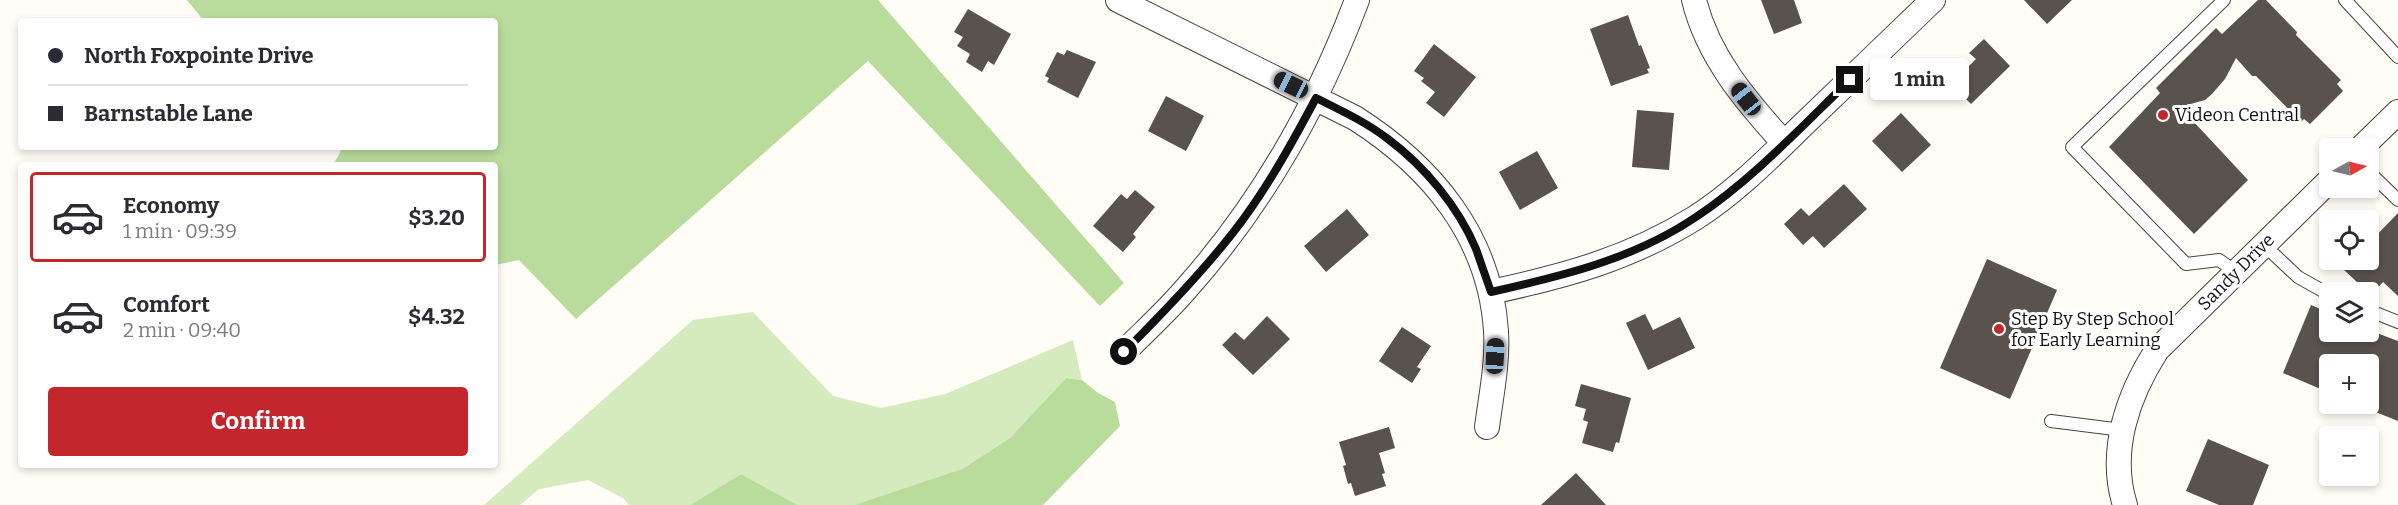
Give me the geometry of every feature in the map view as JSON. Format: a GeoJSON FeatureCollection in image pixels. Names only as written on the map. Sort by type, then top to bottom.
{"type":"FeatureCollection","features":[{"type":"Feature","properties":{"kind":"street"},"geometry":{"type":"LineString","coordinates":[[1118,0],[1355,118],[1388,139],[1426,173],[1457,214],[1475,248],[1491,292],[1496,332],[1487,427]]}},
{"type":"Feature","properties":{"kind":"street"},"geometry":{"type":"LineString","coordinates":[[1124,352],[1184,291],[1232,233],[1269,182],[1316,98],[1341,43],[1357,0]]}},
{"type":"Feature","properties":{"kind":"street"},"geometry":{"type":"LineString","coordinates":[[1694,0],[1715,52],[1735,86],[1784,143]]}},
{"type":"Feature","properties":{"kind":"street"},"geometry":{"type":"LineString","coordinates":[[1491,292],[1588,269],[1645,245],[1696,218],[1738,185],[1784,143],[1933,0]]}},
{"type":"Feature","properties":{"kind":"street"},"geometry":{"type":"LineString","coordinates":[[2371,138],[2398,112]]}},
{"type":"Feature","properties":{"kind":"street","name":"Sandy Drive"},"geometry":{"type":"LineString","coordinates":[[2125,505],[2119,478],[2122,430],[2136,386],[2157,350],[2319,191]]}},
{"type":"Feature","properties":{"kind":"lane"},"geometry":{"type":"LineString","coordinates":[[2224,0],[2072,147],[2186,264],[2219,260],[2236,272]]}},
{"type":"Feature","properties":{"kind":"lane"},"geometry":{"type":"LineString","coordinates":[[2345,0],[2398,57]]}},
{"type":"Feature","properties":{"kind":"lane"},"geometry":{"type":"LineString","coordinates":[[2379,182],[2398,200]]}},
{"type":"Feature","properties":{"kind":"lane"},"geometry":{"type":"LineString","coordinates":[[2264,245],[2298,277],[2319,289]]}},
{"type":"Feature","properties":{"kind":"lane"},"geometry":{"type":"LineString","coordinates":[[2379,314],[2398,322]]}},
{"type":"Feature","properties":{"kind":"lane"},"geometry":{"type":"LineString","coordinates":[[2051,421],[2122,430]]}},
{"type":"Feature","properties":{"kind":"green space"},"geometry":{"type":"Polygon","coordinates":[[[187,0],[878,0],[1124,283],[1100,306],[868,61],[576,319],[519,260],[498,264],[498,162],[335,162],[341,150],[498,150],[498,18],[202,18],[187,0]]]}},
{"type":"Feature","properties":{"kind":"green space"},"geometry":{"type":"Polygon","coordinates":[[[753,312],[833,396],[881,408],[945,394],[1073,340],[1082,380],[1066,378],[1010,438],[962,469],[855,505],[798,505],[741,474],[690,505],[629,505],[623,498],[588,480],[539,489],[520,505],[484,505],[693,320],[753,312]]]}},
{"type":"Feature","properties":{"kind":"green space"},"geometry":{"type":"Polygon","coordinates":[[[1066,378],[1082,380],[1098,393],[1115,402],[1120,426],[1043,505],[855,505],[962,469],[1010,438],[1066,378]]]}},
{"type":"Feature","properties":{"kind":"green space"},"geometry":{"type":"Polygon","coordinates":[[[741,474],[798,505],[690,505],[741,474]]]}},
{"type":"Feature","properties":{"kind":"building"},"geometry":{"type":"Polygon","coordinates":[[[1761,0],[1794,0],[1802,23],[1774,34],[1761,0]]]}},
{"type":"Feature","properties":{"kind":"building"},"geometry":{"type":"Polygon","coordinates":[[[2024,0],[2072,0],[2047,24],[2024,0]]]}},
{"type":"Feature","properties":{"kind":"building","name":"Videon Central"},"geometry":{"type":"Polygon","coordinates":[[[2258,0],[2266,0],[2297,32],[2296,35],[2341,80],[2337,84],[2343,91],[2310,124],[2304,119],[2301,122],[2236,58],[2225,79],[2212,94],[2205,100],[2180,107],[2248,180],[2194,234],[2109,147],[2160,93],[2156,88],[2216,28],[2222,34],[2258,0]]]}},
{"type":"Feature","properties":{"kind":"building"},"geometry":{"type":"Polygon","coordinates":[[[968,9],[1011,34],[994,65],[988,61],[982,72],[966,62],[970,54],[957,46],[963,37],[954,32],[968,9]]]}},
{"type":"Feature","properties":{"kind":"building"},"geometry":{"type":"Polygon","coordinates":[[[1628,15],[1650,68],[1647,69],[1649,73],[1611,86],[1590,29],[1628,15]]]}},
{"type":"Feature","properties":{"kind":"building"},"geometry":{"type":"Polygon","coordinates":[[[1984,39],[2010,66],[1971,104],[1951,84],[1976,59],[1969,53],[1984,39]]]}},
{"type":"Feature","properties":{"kind":"building"},"geometry":{"type":"Polygon","coordinates":[[[1434,44],[1476,77],[1444,117],[1426,103],[1435,92],[1421,81],[1424,78],[1414,71],[1434,44]]]}},
{"type":"Feature","properties":{"kind":"building"},"geometry":{"type":"Polygon","coordinates":[[[1067,50],[1096,62],[1078,98],[1047,82],[1049,78],[1045,76],[1057,52],[1064,55],[1067,50]]]}},
{"type":"Feature","properties":{"kind":"building"},"geometry":{"type":"Polygon","coordinates":[[[1166,96],[1204,116],[1186,151],[1148,131],[1166,96]]]}},
{"type":"Feature","properties":{"kind":"building"},"geometry":{"type":"Polygon","coordinates":[[[1637,110],[1674,113],[1669,170],[1632,167],[1637,110]]]}},
{"type":"Feature","properties":{"kind":"building"},"geometry":{"type":"Polygon","coordinates":[[[1901,113],[1931,145],[1902,172],[1872,141],[1901,113]]]}},
{"type":"Feature","properties":{"kind":"building"},"geometry":{"type":"Polygon","coordinates":[[[1537,151],[1558,188],[1520,210],[1499,172],[1537,151]]]}},
{"type":"Feature","properties":{"kind":"building"},"geometry":{"type":"Polygon","coordinates":[[[1844,184],[1867,209],[1824,248],[1813,236],[1803,245],[1784,224],[1801,208],[1809,216],[1844,184]]]}},
{"type":"Feature","properties":{"kind":"building"},"geometry":{"type":"Polygon","coordinates":[[[1135,190],[1155,207],[1133,234],[1136,237],[1123,252],[1093,226],[1121,194],[1127,199],[1135,190]]]}},
{"type":"Feature","properties":{"kind":"building"},"geometry":{"type":"Polygon","coordinates":[[[1347,209],[1369,235],[1326,272],[1304,246],[1347,209]]]}},
{"type":"Feature","properties":{"kind":"building"},"geometry":{"type":"Polygon","coordinates":[[[2398,213],[2398,296],[2383,282],[2379,286],[2379,282],[2357,282],[2344,270],[2379,270],[2379,233],[2398,213]]]}},
{"type":"Feature","properties":{"kind":"building","name":"Step By Step School for Early Learning"},"geometry":{"type":"Polygon","coordinates":[[[1987,259],[2057,290],[2010,399],[1940,368],[1987,259]]]}},
{"type":"Feature","properties":{"kind":"building"},"geometry":{"type":"Polygon","coordinates":[[[2311,305],[2319,308],[2319,342],[2379,342],[2379,334],[2398,341],[2398,421],[2379,413],[2379,354],[2319,354],[2319,388],[2283,373],[2311,305]]]}},
{"type":"Feature","properties":{"kind":"building"},"geometry":{"type":"Polygon","coordinates":[[[1645,314],[1653,330],[1680,317],[1695,348],[1648,370],[1626,323],[1645,314]]]}},
{"type":"Feature","properties":{"kind":"building"},"geometry":{"type":"Polygon","coordinates":[[[1267,316],[1290,339],[1253,375],[1222,345],[1235,332],[1244,340],[1267,316]]]}},
{"type":"Feature","properties":{"kind":"building"},"geometry":{"type":"Polygon","coordinates":[[[1402,327],[1431,346],[1417,367],[1421,369],[1412,383],[1379,361],[1402,327]]]}},
{"type":"Feature","properties":{"kind":"building"},"geometry":{"type":"Polygon","coordinates":[[[1581,384],[1631,398],[1619,443],[1616,442],[1613,452],[1582,443],[1588,422],[1583,420],[1586,409],[1575,406],[1581,384]]]}},
{"type":"Feature","properties":{"kind":"building"},"geometry":{"type":"Polygon","coordinates":[[[1389,427],[1395,448],[1379,453],[1386,486],[1355,496],[1351,483],[1348,484],[1343,466],[1346,465],[1339,442],[1389,427]]]}},
{"type":"Feature","properties":{"kind":"building"},"geometry":{"type":"Polygon","coordinates":[[[2208,439],[2269,465],[2253,505],[2219,505],[2186,491],[2208,439]]]}},
{"type":"Feature","properties":{"kind":"building"},"geometry":{"type":"Polygon","coordinates":[[[1576,473],[1606,505],[1541,505],[1576,473]]]}},
{"type":"Feature","properties":{"kind":"place","name":"Videon Central"},"geometry":{"type":"Point","coordinates":[2163,115]}},
{"type":"Feature","properties":{"kind":"place","name":"Step By Step School for Early Learning"},"geometry":{"type":"Point","coordinates":[1999,329]}},
{"type":"Feature","properties":{"kind":"route"},"geometry":{"type":"LineString","coordinates":[[1124,352],[1184,291],[1232,233],[1269,182],[1316,98],[1355,118],[1388,139],[1426,173],[1457,214],[1475,248],[1491,292],[1588,269],[1645,245],[1696,218],[1738,185],[1850,80]]}}]}
